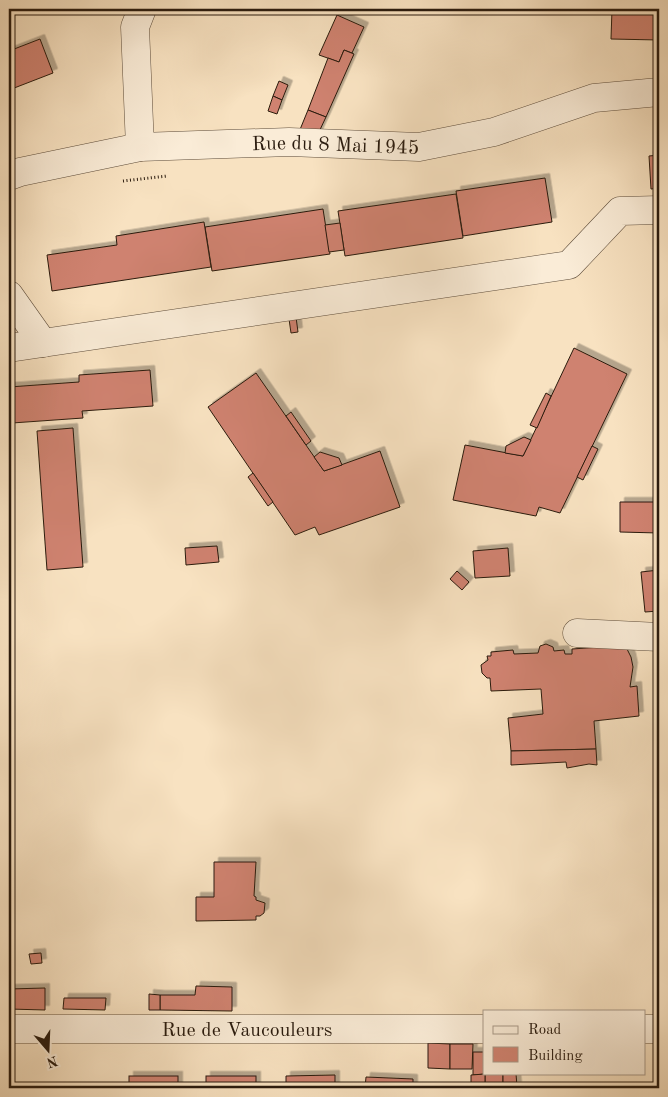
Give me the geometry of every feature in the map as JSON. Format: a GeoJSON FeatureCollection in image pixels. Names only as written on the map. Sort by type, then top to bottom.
{"type":"FeatureCollection","features":[{"type":"Feature","properties":{"kind":"street"},"geometry":{"type":"LineString","coordinates":[[140,147],[135,27],[142,9]]}},
{"type":"Feature","properties":{"kind":"street","name":"Rue du 8 Mai 1945"},"geometry":{"type":"LineString","coordinates":[[9,176],[20,172],[140,147],[289,142],[419,147],[494,132],[594,98],[659,92]]}},
{"type":"Feature","properties":{"kind":"street"},"geometry":{"type":"LineString","coordinates":[[9,348],[569,265],[620,211],[659,210]]}},
{"type":"Feature","properties":{"kind":"street"},"geometry":{"type":"LineString","coordinates":[[9,296],[43,343]]}},
{"type":"Feature","properties":{"kind":"street"},"geometry":{"type":"LineString","coordinates":[[577,633],[659,637]]}},
{"type":"Feature","properties":{"kind":"street"},"geometry":{"type":"LineString","coordinates":[[646,1029],[659,1029]]}},
{"type":"Feature","properties":{"kind":"street","name":"Rue de Vaucouleurs"},"geometry":{"type":"LineString","coordinates":[[9,1030],[483,1030]]}},
{"type":"Feature","properties":{"kind":"building"},"geometry":{"type":"Polygon","coordinates":[[[612,9],[659,9],[659,40],[611,39],[612,9]]]}},
{"type":"Feature","properties":{"kind":"building"},"geometry":{"type":"Polygon","coordinates":[[[337,15],[364,27],[352,53],[344,50],[339,62],[319,55],[337,15]]]}},
{"type":"Feature","properties":{"kind":"building"},"geometry":{"type":"Polygon","coordinates":[[[40,39],[53,73],[9,90],[9,51],[40,39]]]}},
{"type":"Feature","properties":{"kind":"building"},"geometry":{"type":"Polygon","coordinates":[[[344,50],[354,54],[326,117],[308,110],[328,58],[339,62],[344,50]]]}},
{"type":"Feature","properties":{"kind":"building"},"geometry":{"type":"Polygon","coordinates":[[[279,81],[288,85],[282,100],[273,96],[279,81]]]}},
{"type":"Feature","properties":{"kind":"building"},"geometry":{"type":"Polygon","coordinates":[[[273,96],[282,100],[277,114],[268,111],[273,96]]]}},
{"type":"Feature","properties":{"kind":"building"},"geometry":{"type":"Polygon","coordinates":[[[308,110],[326,117],[318,134],[299,132],[308,110]]]}},
{"type":"Feature","properties":{"kind":"building"},"geometry":{"type":"Polygon","coordinates":[[[659,155],[659,188],[651,189],[649,156],[659,155]]]}},
{"type":"Feature","properties":{"kind":"building"},"geometry":{"type":"Polygon","coordinates":[[[545,178],[552,222],[463,236],[456,191],[545,178]]]}},
{"type":"Feature","properties":{"kind":"building"},"geometry":{"type":"Polygon","coordinates":[[[456,194],[463,238],[345,256],[338,211],[456,194]]]}},
{"type":"Feature","properties":{"kind":"building"},"geometry":{"type":"Polygon","coordinates":[[[323,209],[330,254],[212,271],[205,227],[323,209]]]}},
{"type":"Feature","properties":{"kind":"building"},"geometry":{"type":"Polygon","coordinates":[[[204,222],[211,267],[52,291],[47,255],[117,245],[116,236],[204,222]]]}},
{"type":"Feature","properties":{"kind":"building"},"geometry":{"type":"Polygon","coordinates":[[[340,223],[344,250],[329,252],[325,225],[340,223]]]}},
{"type":"Feature","properties":{"kind":"building"},"geometry":{"type":"Polygon","coordinates":[[[296,317],[298,332],[291,333],[289,319],[296,317]]]}},
{"type":"Feature","properties":{"kind":"building"},"geometry":{"type":"Polygon","coordinates":[[[574,348],[627,374],[560,513],[539,507],[536,516],[453,500],[465,445],[523,456],[574,348]]]}},
{"type":"Feature","properties":{"kind":"building"},"geometry":{"type":"Polygon","coordinates":[[[150,370],[153,406],[82,411],[83,418],[12,423],[9,387],[79,382],[79,375],[150,370]]]}},
{"type":"Feature","properties":{"kind":"building"},"geometry":{"type":"Polygon","coordinates":[[[256,373],[324,471],[380,451],[400,507],[319,535],[315,527],[295,535],[208,407],[256,373]]]}},
{"type":"Feature","properties":{"kind":"building"},"geometry":{"type":"Polygon","coordinates":[[[546,393],[551,396],[537,428],[530,425],[546,393]]]}},
{"type":"Feature","properties":{"kind":"building"},"geometry":{"type":"Polygon","coordinates":[[[291,412],[311,441],[306,445],[286,416],[291,412]]]}},
{"type":"Feature","properties":{"kind":"building"},"geometry":{"type":"Polygon","coordinates":[[[73,428],[83,567],[47,570],[37,431],[73,428]]]}},
{"type":"Feature","properties":{"kind":"building"},"geometry":{"type":"Polygon","coordinates":[[[524,437],[531,440],[523,456],[505,453],[506,446],[524,437]]]}},
{"type":"Feature","properties":{"kind":"building"},"geometry":{"type":"Polygon","coordinates":[[[592,446],[598,449],[583,480],[577,477],[592,446]]]}},
{"type":"Feature","properties":{"kind":"building"},"geometry":{"type":"Polygon","coordinates":[[[320,452],[339,458],[342,465],[324,471],[314,457],[320,452]]]}},
{"type":"Feature","properties":{"kind":"building"},"geometry":{"type":"Polygon","coordinates":[[[253,473],[273,502],[268,506],[248,477],[253,473]]]}},
{"type":"Feature","properties":{"kind":"building"},"geometry":{"type":"Polygon","coordinates":[[[620,502],[659,502],[659,533],[620,532],[620,502]]]}},
{"type":"Feature","properties":{"kind":"building"},"geometry":{"type":"Polygon","coordinates":[[[217,546],[219,562],[186,565],[185,548],[217,546]]]}},
{"type":"Feature","properties":{"kind":"building"},"geometry":{"type":"Polygon","coordinates":[[[508,548],[510,576],[475,578],[473,551],[508,548]]]}},
{"type":"Feature","properties":{"kind":"building"},"geometry":{"type":"Polygon","coordinates":[[[659,570],[659,611],[645,612],[641,572],[659,570]]]}},
{"type":"Feature","properties":{"kind":"building"},"geometry":{"type":"Polygon","coordinates":[[[457,571],[469,582],[462,590],[450,579],[457,571]]]}},
{"type":"Feature","properties":{"kind":"building"},"geometry":{"type":"Polygon","coordinates":[[[546,644],[553,647],[554,651],[564,650],[565,654],[572,654],[572,649],[626,647],[633,667],[630,687],[637,686],[639,716],[594,721],[596,749],[511,751],[508,718],[543,714],[541,689],[491,691],[490,678],[487,678],[482,673],[481,665],[488,660],[487,656],[491,656],[491,652],[513,650],[514,654],[538,653],[540,646],[546,644]]]}},
{"type":"Feature","properties":{"kind":"building"},"geometry":{"type":"Polygon","coordinates":[[[596,749],[597,765],[589,764],[567,768],[566,762],[511,765],[511,751],[596,749]]]}},
{"type":"Feature","properties":{"kind":"building"},"geometry":{"type":"Polygon","coordinates":[[[214,862],[256,862],[254,896],[256,900],[265,903],[264,913],[256,916],[256,920],[196,921],[196,897],[214,897],[214,862]]]}},
{"type":"Feature","properties":{"kind":"building"},"geometry":{"type":"Polygon","coordinates":[[[41,953],[42,963],[31,964],[29,954],[41,953]]]}},
{"type":"Feature","properties":{"kind":"building"},"geometry":{"type":"Polygon","coordinates":[[[196,986],[232,987],[232,1011],[160,1010],[160,995],[195,995],[196,986]]]}},
{"type":"Feature","properties":{"kind":"building"},"geometry":{"type":"Polygon","coordinates":[[[45,988],[45,1010],[9,1009],[9,989],[45,988]]]}},
{"type":"Feature","properties":{"kind":"building"},"geometry":{"type":"Polygon","coordinates":[[[149,994],[160,995],[160,1010],[149,1010],[149,994]]]}},
{"type":"Feature","properties":{"kind":"building"},"geometry":{"type":"Polygon","coordinates":[[[64,998],[106,998],[105,1010],[63,1009],[64,998]]]}},
{"type":"Feature","properties":{"kind":"building"},"geometry":{"type":"Polygon","coordinates":[[[428,1043],[450,1044],[450,1069],[428,1068],[428,1043]]]}},
{"type":"Feature","properties":{"kind":"building"},"geometry":{"type":"Polygon","coordinates":[[[450,1044],[473,1044],[472,1069],[450,1069],[450,1044]]]}},
{"type":"Feature","properties":{"kind":"building"},"geometry":{"type":"Polygon","coordinates":[[[473,1052],[483,1052],[483,1074],[485,1074],[473,1075],[473,1052]]]}},
{"type":"Feature","properties":{"kind":"building"},"geometry":{"type":"Polygon","coordinates":[[[485,1074],[503,1074],[503,1085],[485,1085],[485,1074]]]}},
{"type":"Feature","properties":{"kind":"building"},"geometry":{"type":"Polygon","coordinates":[[[485,1074],[485,1085],[471,1085],[471,1075],[485,1074]]]}},
{"type":"Feature","properties":{"kind":"building"},"geometry":{"type":"Polygon","coordinates":[[[503,1074],[516,1074],[517,1086],[503,1085],[503,1074]]]}},
{"type":"Feature","properties":{"kind":"building"},"geometry":{"type":"Polygon","coordinates":[[[335,1075],[335,1088],[286,1088],[286,1076],[335,1075]]]}},
{"type":"Feature","properties":{"kind":"building"},"geometry":{"type":"Polygon","coordinates":[[[129,1076],[178,1076],[178,1088],[129,1088],[129,1076]]]}},
{"type":"Feature","properties":{"kind":"building"},"geometry":{"type":"Polygon","coordinates":[[[206,1076],[256,1076],[256,1088],[206,1088],[206,1076]]]}},
{"type":"Feature","properties":{"kind":"building"},"geometry":{"type":"Polygon","coordinates":[[[366,1077],[413,1079],[413,1088],[365,1088],[366,1077]]]}}]}
